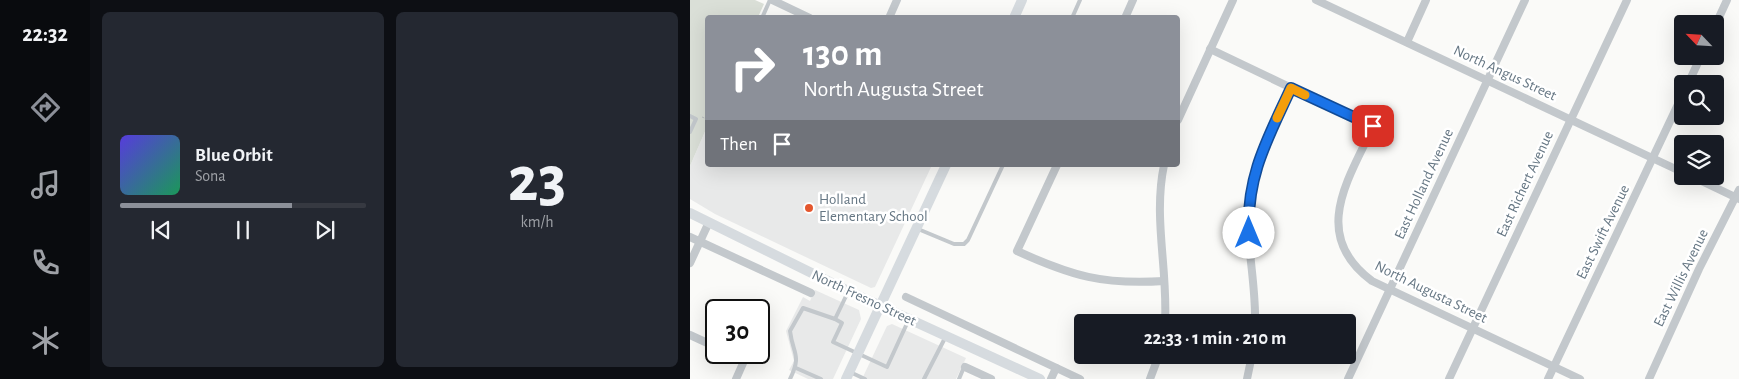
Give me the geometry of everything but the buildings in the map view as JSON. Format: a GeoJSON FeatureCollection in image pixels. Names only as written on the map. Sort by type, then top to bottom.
{"type":"FeatureCollection","features":[{"type":"Feature","properties":{"kind":"main road"},"geometry":{"type":"LineString","coordinates":[[1015,15],[1022,0]]}},
{"type":"Feature","properties":{"kind":"main road"},"geometry":{"type":"LineString","coordinates":[[848,375],[945,167]]}},
{"type":"Feature","properties":{"kind":"main road","name":"North Fresno Street"},"geometry":{"type":"LineString","coordinates":[[690,213],[848,291],[1040,379]]}},
{"type":"Feature","properties":{"kind":"street"},"geometry":{"type":"LineString","coordinates":[[771,0],[804,15]]}},
{"type":"Feature","properties":{"kind":"street"},"geometry":{"type":"LineString","coordinates":[[890,15],[897,0]]}},
{"type":"Feature","properties":{"kind":"street"},"geometry":{"type":"LineString","coordinates":[[1126,15],[1133,0]]}},
{"type":"Feature","properties":{"kind":"street"},"geometry":{"type":"LineString","coordinates":[[1180,116],[1233,0]]}},
{"type":"Feature","properties":{"kind":"street","name":"North Angus Street"},"geometry":{"type":"LineString","coordinates":[[1316,0],[1331,3],[1407,42],[1674,168]]}},
{"type":"Feature","properties":{"kind":"street"},"geometry":{"type":"LineString","coordinates":[[1407,42],[1426,0]]}},
{"type":"Feature","properties":{"kind":"street","name":"East Holland Avenue"},"geometry":{"type":"LineString","coordinates":[[1348,379],[1525,0]]}},
{"type":"Feature","properties":{"kind":"street","name":"East Richert Avenue"},"geometry":{"type":"LineString","coordinates":[[1449,379],[1627,0]]}},
{"type":"Feature","properties":{"kind":"street"},"geometry":{"type":"LineString","coordinates":[[1720,15],[1727,0]]}},
{"type":"Feature","properties":{"kind":"street","name":"North Augusta Street"},"geometry":{"type":"LineString","coordinates":[[1210,49],[1373,126],[1345,186],[1339,204],[1338,223],[1348,258],[1358,270],[1372,281],[1580,379]]}},
{"type":"Feature","properties":{"kind":"street"},"geometry":{"type":"LineString","coordinates":[[1255,314],[1248,220],[1252,182],[1264,145],[1291,88]]}},
{"type":"Feature","properties":{"kind":"street","name":"East Swift Avenue"},"geometry":{"type":"LineString","coordinates":[[1548,379],[1674,114]]}},
{"type":"Feature","properties":{"kind":"street"},"geometry":{"type":"LineString","coordinates":[[1056,167],[1017,251],[1050,266],[1092,279],[1133,283],[1164,281]]}},
{"type":"Feature","properties":{"kind":"street"},"geometry":{"type":"LineString","coordinates":[[1164,167],[1158,203],[1165,314]]}},
{"type":"Feature","properties":{"kind":"street"},"geometry":{"type":"LineString","coordinates":[[1712,185],[1738,196]]}},
{"type":"Feature","properties":{"kind":"street","name":"East Willis Avenue"},"geometry":{"type":"LineString","coordinates":[[1649,379],[1699,269],[1738,196]]}},
{"type":"Feature","properties":{"kind":"street"},"geometry":{"type":"LineString","coordinates":[[690,263],[709,222]]}},
{"type":"Feature","properties":{"kind":"street"},"geometry":{"type":"LineString","coordinates":[[690,237],[811,294]]}},
{"type":"Feature","properties":{"kind":"street","name":"North Fresno Street"},"geometry":{"type":"LineString","coordinates":[[906,297],[1080,379]]}},
{"type":"Feature","properties":{"kind":"street"},"geometry":{"type":"LineString","coordinates":[[690,335],[705,342]]}},
{"type":"Feature","properties":{"kind":"street"},"geometry":{"type":"LineString","coordinates":[[736,379],[743,364]]}},
{"type":"Feature","properties":{"kind":"street"},"geometry":{"type":"LineString","coordinates":[[1150,379],[1156,364]]}},
{"type":"Feature","properties":{"kind":"street"},"geometry":{"type":"LineString","coordinates":[[1246,379],[1250,364]]}},
{"type":"Feature","properties":{"kind":"street"},"geometry":{"type":"LineString","coordinates":[[965,367],[991,379]]}},
{"type":"Feature","properties":{"kind":"street"},"geometry":{"type":"LineString","coordinates":[[1051,379],[1056,368]]}},
{"type":"Feature","properties":{"kind":"lane"},"geometry":{"type":"LineString","coordinates":[[764,15],[771,0]]}},
{"type":"Feature","properties":{"kind":"lane"},"geometry":{"type":"LineString","coordinates":[[1073,15],[1080,0]]}},
{"type":"Feature","properties":{"kind":"lane"},"geometry":{"type":"LineString","coordinates":[[690,116],[696,119],[690,132]]}},
{"type":"Feature","properties":{"kind":"lane"},"geometry":{"type":"LineString","coordinates":[[916,228],[954,244],[964,244],[968,240],[1002,167]]}},
{"type":"Feature","properties":{"kind":"lane"},"geometry":{"type":"LineString","coordinates":[[835,319],[848,291]]}},
{"type":"Feature","properties":{"kind":"lane"},"geometry":{"type":"LineString","coordinates":[[790,379],[796,368],[797,355],[790,331],[803,308],[842,323],[832,342],[887,367],[909,319]]}},
{"type":"Feature","properties":{"kind":"lane"},"geometry":{"type":"LineString","coordinates":[[924,379],[946,336]]}},
{"type":"Feature","properties":{"kind":"lane"},"geometry":{"type":"LineString","coordinates":[[959,379],[965,367]]}},
{"type":"Feature","properties":{"kind":"lane"},"geometry":{"type":"LineString","coordinates":[[796,368],[821,379]]}},
{"type":"Feature","properties":{"kind":"lane"},"geometry":{"type":"LineString","coordinates":[[848,375],[865,379]]}},
{"type":"Feature","properties":{"kind":"shaded area"},"geometry":{"type":"Polygon","coordinates":[[[690,0],[755,0],[764,4],[759,15],[705,15],[705,132],[690,166],[690,0]]]}},
{"type":"Feature","properties":{"kind":"shaded area","name":"Holland Elementary School"},"geometry":{"type":"Polygon","coordinates":[[[705,132],[705,167],[931,167],[875,287],[871,288],[715,214],[690,199],[690,166],[705,132]]]}},
{"type":"Feature","properties":{"kind":"shaded area"},"geometry":{"type":"Polygon","coordinates":[[[815,290],[859,310],[861,319],[833,379],[808,379],[789,370],[794,361],[786,331],[803,297],[810,301],[815,290]]]}},
{"type":"Feature","properties":{"kind":"shaded area"},"geometry":{"type":"Polygon","coordinates":[[[892,324],[966,358],[956,379],[862,379],[887,326],[892,324]]]}},
{"type":"Feature","properties":{"kind":"slow traffic"},"geometry":{"type":"LineString","coordinates":[[1277,118],[1291,88],[1305,95]]}},
{"type":"Feature","properties":{"kind":"place","name":"Holland Elementary School"},"geometry":{"type":"Point","coordinates":[809,208]}},
{"type":"Feature","properties":{"kind":"route"},"geometry":{"type":"LineString","coordinates":[[1249,233],[1249,200],[1257,163],[1291,88],[1373,126]]}}]}
